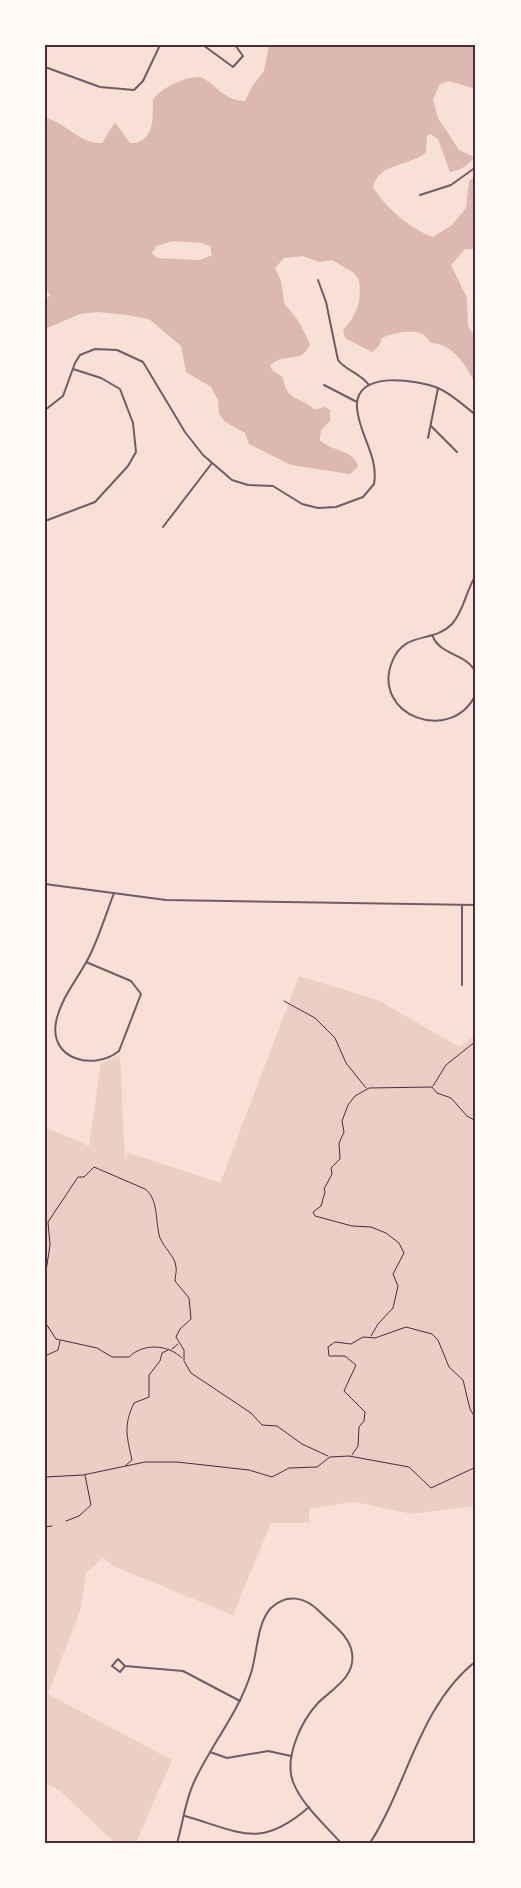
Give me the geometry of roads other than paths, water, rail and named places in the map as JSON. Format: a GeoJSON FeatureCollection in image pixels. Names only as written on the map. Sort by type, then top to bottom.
{"type":"FeatureCollection","features":[{"type":"Feature","properties":{"kind":"street"},"geometry":{"type":"LineString","coordinates":[[45,67],[100,87],[134,90],[143,81],[160,45]]}},
{"type":"Feature","properties":{"kind":"street"},"geometry":{"type":"LineString","coordinates":[[203,45],[231,66],[236,66],[243,58],[243,54],[236,45]]}},
{"type":"Feature","properties":{"kind":"street"},"geometry":{"type":"LineString","coordinates":[[421,195],[451,185],[476,167]]}},
{"type":"Feature","properties":{"kind":"street"},"geometry":{"type":"LineString","coordinates":[[318,280],[326,302],[338,360],[359,374],[369,385]]}},
{"type":"Feature","properties":{"kind":"street"},"geometry":{"type":"LineString","coordinates":[[45,410],[63,396],[80,356],[94,349],[117,350],[140,359],[185,432],[212,463],[240,483],[273,486],[310,507],[336,507],[363,497],[374,484],[376,475],[373,458],[358,415],[357,402],[369,385],[383,380],[396,379],[438,388],[476,415]]}},
{"type":"Feature","properties":{"kind":"street"},"geometry":{"type":"LineString","coordinates":[[45,521],[95,502],[131,462],[136,452],[133,423],[120,389],[101,378],[73,369]]}},
{"type":"Feature","properties":{"kind":"street"},"geometry":{"type":"LineString","coordinates":[[324,385],[357,402]]}},
{"type":"Feature","properties":{"kind":"street"},"geometry":{"type":"LineString","coordinates":[[428,438],[438,388]]}},
{"type":"Feature","properties":{"kind":"street"},"geometry":{"type":"LineString","coordinates":[[430,426],[457,452]]}},
{"type":"Feature","properties":{"kind":"street"},"geometry":{"type":"LineString","coordinates":[[163,527],[212,463]]}},
{"type":"Feature","properties":{"kind":"street"},"geometry":{"type":"LineString","coordinates":[[476,575],[453,623],[446,630],[411,641],[394,657],[389,679],[396,701],[417,718],[438,721],[460,714],[476,694]]}},
{"type":"Feature","properties":{"kind":"street"},"geometry":{"type":"LineString","coordinates":[[432,635],[439,647],[465,659],[476,673]]}},
{"type":"Feature","properties":{"kind":"street"},"geometry":{"type":"LineString","coordinates":[[45,884],[166,900],[476,905]]}},
{"type":"Feature","properties":{"kind":"street"},"geometry":{"type":"LineString","coordinates":[[86,962],[130,981],[141,994],[121,1048],[111,1056],[87,1061],[75,1059],[65,1053],[58,1044],[55,1032],[60,1009],[74,979],[86,962],[114,893]]}},
{"type":"Feature","properties":{"kind":"street"},"geometry":{"type":"LineString","coordinates":[[462,905],[462,985]]}},
{"type":"Feature","properties":{"kind":"street"},"geometry":{"type":"LineString","coordinates":[[177,1843],[190,1791],[240,1701],[250,1675],[264,1620],[277,1603],[285,1599],[301,1599],[315,1607],[340,1631],[352,1649],[352,1666],[346,1677],[313,1710],[291,1756],[293,1783],[309,1806],[341,1843]]}},
{"type":"Feature","properties":{"kind":"street"},"geometry":{"type":"LineString","coordinates":[[125,1666],[120,1672],[112,1666],[118,1659],[125,1666],[183,1671],[240,1701]]}},
{"type":"Feature","properties":{"kind":"street"},"geometry":{"type":"LineString","coordinates":[[370,1843],[389,1810],[436,1706],[462,1673],[476,1661]]}},
{"type":"Feature","properties":{"kind":"street"},"geometry":{"type":"LineString","coordinates":[[210,1752],[227,1758],[268,1750],[291,1756]]}},
{"type":"Feature","properties":{"kind":"street"},"geometry":{"type":"LineString","coordinates":[[185,1816],[257,1835],[283,1828],[309,1806]]}}]}
